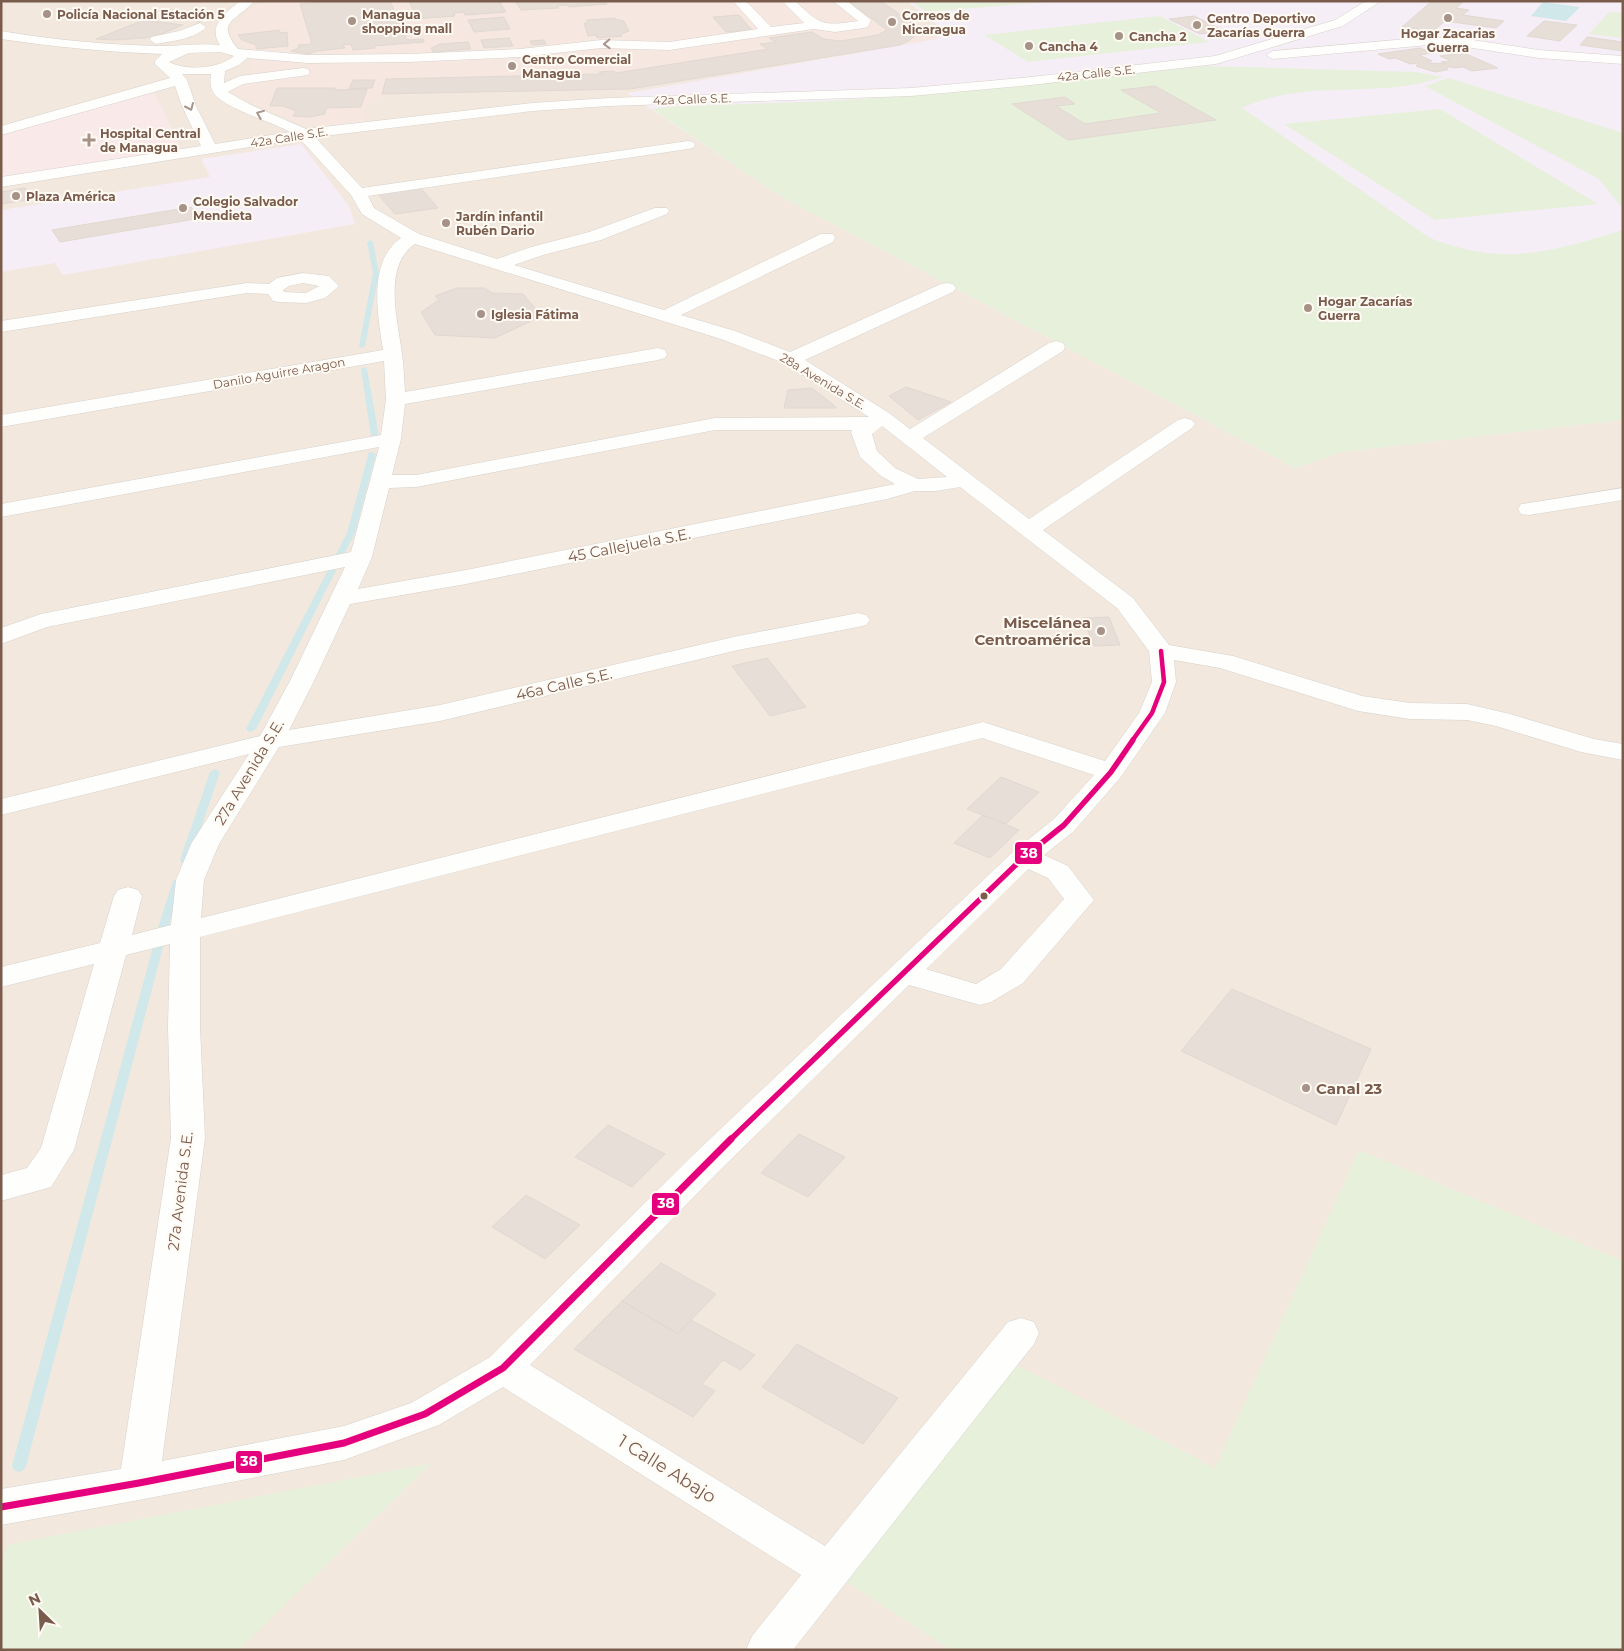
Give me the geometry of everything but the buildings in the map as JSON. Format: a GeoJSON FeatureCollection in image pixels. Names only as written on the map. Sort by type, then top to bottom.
{"type":"FeatureCollection","features":[{"type":"Feature","properties":{"kind":"street"},"geometry":{"type":"LineString","coordinates":[[248,1],[223,24],[222,39],[241,57],[237,61],[223,67],[216,78],[219,91],[231,101],[304,134],[358,193],[368,211],[385,223],[413,238]]}},
{"type":"Feature","properties":{"kind":"street"},"geometry":{"type":"LineString","coordinates":[[739,1],[768,32]]}},
{"type":"Feature","properties":{"kind":"street"},"geometry":{"type":"LineString","coordinates":[[788,1],[814,25]]}},
{"type":"Feature","properties":{"kind":"street"},"geometry":{"type":"LineString","coordinates":[[53,43],[187,50],[214,48],[308,59],[409,58],[520,53],[601,44],[655,47],[711,42],[814,25],[835,28],[864,24],[866,20],[839,1]]}},
{"type":"Feature","properties":{"kind":"street","name":"42a Calle S.E."},"geometry":{"type":"LineString","coordinates":[[1,182],[304,134],[532,107],[911,92],[1031,81],[1216,60],[1339,22],[1375,1]]}},
{"type":"Feature","properties":{"kind":"street"},"geometry":{"type":"LineString","coordinates":[[164,13],[207,19]]}},
{"type":"Feature","properties":{"kind":"street"},"geometry":{"type":"LineString","coordinates":[[112,47],[161,39],[207,19]]}},
{"type":"Feature","properties":{"kind":"street"},"geometry":{"type":"LineString","coordinates":[[207,19],[187,50],[162,60],[164,66],[180,80],[211,150]]}},
{"type":"Feature","properties":{"kind":"street"},"geometry":{"type":"LineString","coordinates":[[1339,22],[1356,28]]}},
{"type":"Feature","properties":{"kind":"street"},"geometry":{"type":"LineString","coordinates":[[1372,34],[1396,43]]}},
{"type":"Feature","properties":{"kind":"street"},"geometry":{"type":"LineString","coordinates":[[1,35],[131,56],[189,71],[223,67],[374,67],[568,61]]}},
{"type":"Feature","properties":{"kind":"street"},"geometry":{"type":"LineString","coordinates":[[1216,60],[1429,41],[1466,43],[1539,54],[1623,60]]}},
{"type":"Feature","properties":{"kind":"street"},"geometry":{"type":"LineString","coordinates":[[615,58],[629,56],[655,47]]}},
{"type":"Feature","properties":{"kind":"street"},"geometry":{"type":"LineString","coordinates":[[219,91],[230,84],[254,77],[374,67]]}},
{"type":"Feature","properties":{"kind":"street"},"geometry":{"type":"LineString","coordinates":[[1,130],[180,80]]}},
{"type":"Feature","properties":{"kind":"street"},"geometry":{"type":"LineString","coordinates":[[17,113],[40,120]]}},
{"type":"Feature","properties":{"kind":"street"},"geometry":{"type":"LineString","coordinates":[[358,193],[688,145]]}},
{"type":"Feature","properties":{"kind":"street"},"geometry":{"type":"LineString","coordinates":[[155,173],[174,168],[179,164],[178,155]]}},
{"type":"Feature","properties":{"kind":"street"},"geometry":{"type":"LineString","coordinates":[[54,174],[67,184],[80,185]]}},
{"type":"Feature","properties":{"kind":"street"},"geometry":{"type":"LineString","coordinates":[[496,265],[537,251],[595,236],[661,211]]}},
{"type":"Feature","properties":{"kind":"street","name":"28a Avenida S.E."},"geometry":{"type":"LineString","coordinates":[[413,238],[728,335],[791,359],[877,420],[908,438],[1125,603],[1161,651]]}},
{"type":"Feature","properties":{"kind":"street","name":"27a Avenida S.E."},"geometry":{"type":"LineString","coordinates":[[139,1483],[188,1138],[184,1027],[177,933],[190,880],[205,844],[265,743],[342,598],[353,558],[380,482],[396,400],[393,354],[386,311],[387,283],[391,261],[400,246],[413,238]]}},
{"type":"Feature","properties":{"kind":"street"},"geometry":{"type":"LineString","coordinates":[[665,316],[827,238]]}},
{"type":"Feature","properties":{"kind":"street"},"geometry":{"type":"LineString","coordinates":[[1,327],[247,288],[273,289]]}},
{"type":"Feature","properties":{"kind":"street"},"geometry":{"type":"LineString","coordinates":[[791,359],[946,288]]}},
{"type":"Feature","properties":{"kind":"street"},"geometry":{"type":"LineString","coordinates":[[908,438],[1056,347]]}},
{"type":"Feature","properties":{"kind":"street","name":"Danilo Aguirre Aragon"},"geometry":{"type":"LineString","coordinates":[[1,421],[393,354]]}},
{"type":"Feature","properties":{"kind":"street"},"geometry":{"type":"LineString","coordinates":[[396,400],[658,354]]}},
{"type":"Feature","properties":{"kind":"street"},"geometry":{"type":"LineString","coordinates":[[380,482],[416,481],[714,424],[877,420]]}},
{"type":"Feature","properties":{"kind":"street"},"geometry":{"type":"LineString","coordinates":[[877,420],[861,432],[866,453],[888,472],[914,485],[936,485],[965,480]]}},
{"type":"Feature","properties":{"kind":"street"},"geometry":{"type":"LineString","coordinates":[[1028,530],[1185,424]]}},
{"type":"Feature","properties":{"kind":"street"},"geometry":{"type":"LineString","coordinates":[[1,511],[388,440]]}},
{"type":"Feature","properties":{"kind":"street","name":"45 Callejuela S.E."},"geometry":{"type":"LineString","coordinates":[[342,598],[476,575],[886,493],[914,485]]}},
{"type":"Feature","properties":{"kind":"street"},"geometry":{"type":"LineString","coordinates":[[1529,509],[1623,494]]}},
{"type":"Feature","properties":{"kind":"street"},"geometry":{"type":"LineString","coordinates":[[1,637],[42,621],[353,558]]}},
{"type":"Feature","properties":{"kind":"street","name":"46a Calle S.E."},"geometry":{"type":"LineString","coordinates":[[1,807],[265,743],[440,713],[738,643],[858,620]]}},
{"type":"Feature","properties":{"kind":"street"},"geometry":{"type":"LineString","coordinates":[[1,1507],[139,1483],[344,1443],[425,1414],[504,1368],[705,1164],[1024,857],[1064,825],[1111,772],[1152,713],[1164,682],[1161,651],[1224,661],[1358,703],[1410,711],[1467,712],[1501,719],[1590,746],[1623,752]]}},
{"type":"Feature","properties":{"kind":"street"},"geometry":{"type":"LineString","coordinates":[[1,977],[982,730],[1111,772]]}},
{"type":"Feature","properties":{"kind":"street"},"geometry":{"type":"LineString","coordinates":[[904,973],[980,995],[1012,976],[1080,900],[1058,872],[1024,857]]}},
{"type":"Feature","properties":{"kind":"street"},"geometry":{"type":"LineString","coordinates":[[1,1188],[39,1178],[57,1150],[127,945],[128,896]]}},
{"type":"Feature","properties":{"kind":"street"},"geometry":{"type":"LineString","coordinates":[[767,1650],[1021,1333]]}},
{"type":"Feature","properties":{"kind":"street","name":"1 Calle Abajo"},"geometry":{"type":"LineString","coordinates":[[504,1368],[830,1571]]}},
{"type":"Feature","properties":{"kind":"shaded area"},"geometry":{"type":"Polygon","coordinates":[[[1,1],[1623,1],[1623,1650],[1,1650],[1,1]]]}},
{"type":"Feature","properties":{"kind":"shaded area","name":"Centro Comercial Managua"},"geometry":{"type":"Polygon","coordinates":[[[268,1],[884,1],[938,39],[630,90],[384,95],[363,108],[367,121],[312,128],[228,94],[248,80],[254,53],[228,35],[250,9],[268,1]]]}},
{"type":"Feature","properties":{"kind":"shaded area","name":"Hogar Zacarías Guerra"},"geometry":{"type":"Polygon","coordinates":[[[907,1],[1623,1],[1623,420],[1342,452],[1295,468],[780,196],[627,93],[937,39],[936,24],[907,1]]]}},
{"type":"Feature","properties":{"kind":"shaded area","name":"Hospital Central de Managua"},"geometry":{"type":"Polygon","coordinates":[[[153,90],[182,150],[1,178],[1,130],[153,90]]]}},
{"type":"Feature","properties":{"kind":"shaded area","name":"Colegio Salvador Mendieta"},"geometry":{"type":"Polygon","coordinates":[[[301,144],[349,206],[355,224],[63,275],[55,263],[1,272],[1,210],[210,177],[201,159],[301,144]]]}},
{"type":"Feature","properties":{"kind":"green space"},"geometry":{"type":"Polygon","coordinates":[[[911,1],[1059,1],[926,12],[911,1]]]}},
{"type":"Feature","properties":{"kind":"green space"},"geometry":{"type":"Polygon","coordinates":[[[1609,12],[1623,13],[1623,38],[1589,34],[1609,12]]]}},
{"type":"Feature","properties":{"kind":"green space"},"geometry":{"type":"Polygon","coordinates":[[[1160,16],[1209,42],[1028,62],[984,35],[1160,16]]]}},
{"type":"Feature","properties":{"kind":"green space","name":"Hogar Zacarías Guerra"},"geometry":{"type":"Polygon","coordinates":[[[1207,66],[1416,72],[1443,77],[1395,87],[1328,90],[1284,95],[1242,108],[1430,238],[1456,247],[1504,254],[1550,250],[1623,230],[1623,420],[1342,452],[1295,468],[780,196],[652,109],[949,93],[1207,66]]]}},
{"type":"Feature","properties":{"kind":"green space"},"geometry":{"type":"Polygon","coordinates":[[[1449,78],[1623,133],[1623,209],[1599,179],[1425,86],[1449,78]]]}},
{"type":"Feature","properties":{"kind":"green space"},"geometry":{"type":"Polygon","coordinates":[[[1440,109],[1598,204],[1435,220],[1284,124],[1440,109]]]}},
{"type":"Feature","properties":{"kind":"green space"},"geometry":{"type":"Polygon","coordinates":[[[1359,1150],[1623,1261],[1623,1650],[951,1650],[830,1571],[1001,1357],[1215,1468],[1359,1150]]]}},
{"type":"Feature","properties":{"kind":"green space"},"geometry":{"type":"Polygon","coordinates":[[[432,1463],[238,1650],[1,1650],[1,1567],[7,1545],[432,1463]]]}},
{"type":"Feature","properties":{"kind":"water"},"geometry":{"type":"Polygon","coordinates":[[[1543,2],[1580,7],[1566,21],[1531,16],[1543,2]]]}},
{"type":"Feature","properties":{"kind":"waterway"},"geometry":{"type":"LineString","coordinates":[[362,346],[376,273],[370,242]]}},
{"type":"Feature","properties":{"kind":"waterway"},"geometry":{"type":"LineString","coordinates":[[364,369],[375,436]]}},
{"type":"Feature","properties":{"kind":"waterway"},"geometry":{"type":"LineString","coordinates":[[251,729],[351,533],[372,454]]}},
{"type":"Feature","properties":{"kind":"waterway"},"geometry":{"type":"LineString","coordinates":[[185,860],[215,772]]}},
{"type":"Feature","properties":{"kind":"waterway"},"geometry":{"type":"LineString","coordinates":[[19,1466],[165,921],[178,881]]}},
{"type":"Feature","properties":{"kind":"transit line","name":"38"},"geometry":{"type":"LineString","coordinates":[[1,1507],[139,1483],[344,1443],[425,1414],[503,1368],[705,1164],[1024,857],[1064,825],[1111,772],[1152,713],[1164,682],[1161,651]]}},
{"type":"Feature","properties":{"kind":"place","name":"Policía Nacional Estación 5"},"geometry":{"type":"Point","coordinates":[47,14]}},
{"type":"Feature","properties":{"kind":"place","name":"Hogar Zacarias Guerra"},"geometry":{"type":"Point","coordinates":[1448,18]}},
{"type":"Feature","properties":{"kind":"place","name":"Managua shopping mall"},"geometry":{"type":"Point","coordinates":[352,21]}},
{"type":"Feature","properties":{"kind":"place","name":"Correos de Nicaragua"},"geometry":{"type":"Point","coordinates":[892,22]}},
{"type":"Feature","properties":{"kind":"place","name":"Centro Deportivo Zacarías Guerra"},"geometry":{"type":"Point","coordinates":[1197,25]}},
{"type":"Feature","properties":{"kind":"place","name":"Cancha 2"},"geometry":{"type":"Point","coordinates":[1119,36]}},
{"type":"Feature","properties":{"kind":"place","name":"Cancha 4"},"geometry":{"type":"Point","coordinates":[1029,46]}},
{"type":"Feature","properties":{"kind":"place","name":"Centro Comercial Managua"},"geometry":{"type":"Point","coordinates":[512,66]}},
{"type":"Feature","properties":{"kind":"place","name":"Hospital Central de Managua"},"geometry":{"type":"Point","coordinates":[89,140]}},
{"type":"Feature","properties":{"kind":"place","name":"Plaza América"},"geometry":{"type":"Point","coordinates":[16,196]}},
{"type":"Feature","properties":{"kind":"place","name":"Colegio Salvador Mendieta"},"geometry":{"type":"Point","coordinates":[183,208]}},
{"type":"Feature","properties":{"kind":"place","name":"Jardín infantil Rubén Dario"},"geometry":{"type":"Point","coordinates":[446,223]}},
{"type":"Feature","properties":{"kind":"place","name":"Hogar Zacarías Guerra"},"geometry":{"type":"Point","coordinates":[1308,308]}},
{"type":"Feature","properties":{"kind":"place","name":"Iglesia Fátima"},"geometry":{"type":"Point","coordinates":[481,314]}},
{"type":"Feature","properties":{"kind":"place","name":"Miscelánea Centroamérica"},"geometry":{"type":"Point","coordinates":[1101,631]}},
{"type":"Feature","properties":{"kind":"place","name":"Canal 23"},"geometry":{"type":"Point","coordinates":[1306,1088]}}]}
